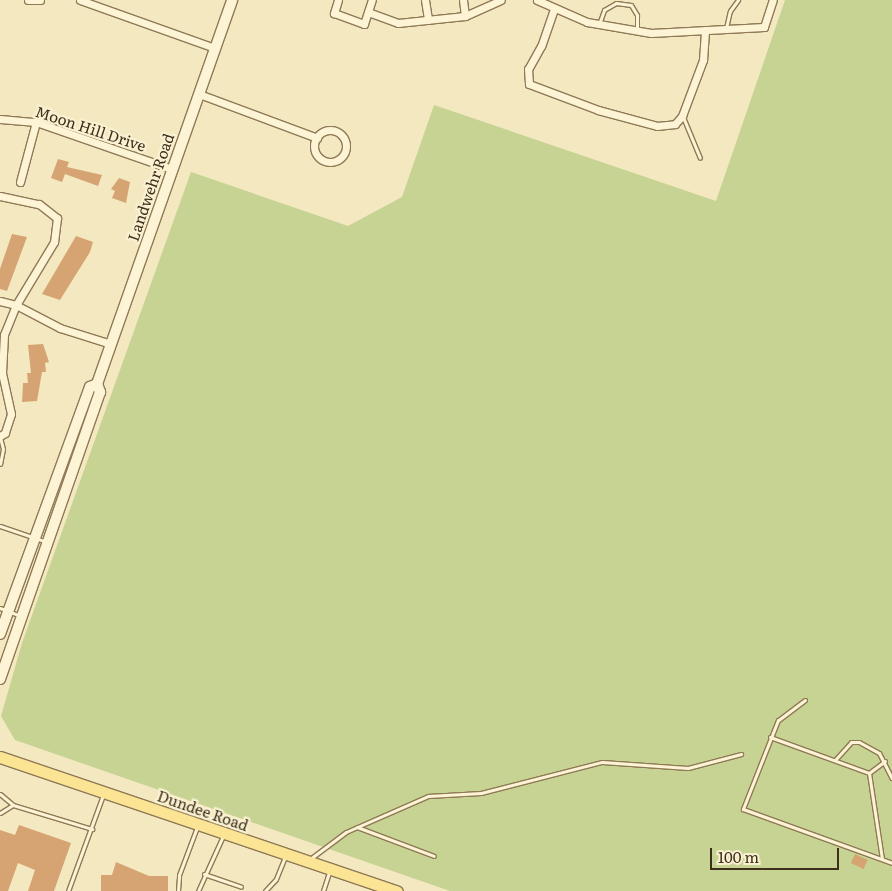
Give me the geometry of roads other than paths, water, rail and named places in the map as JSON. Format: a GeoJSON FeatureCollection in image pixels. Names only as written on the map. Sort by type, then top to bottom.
{"type":"FeatureCollection","features":[{"type":"Feature","properties":{"kind":"main road","name":"Landwehr Road"},"geometry":{"type":"LineString","coordinates":[[0,679],[100,392],[97,384],[232,0]]}},
{"type":"Feature","properties":{"kind":"main road","name":"Landwehr Road"},"geometry":{"type":"LineString","coordinates":[[0,634],[4,610],[37,538],[90,388],[97,384]]}},
{"type":"Feature","properties":{"kind":"main road","name":"Dundee Road"},"geometry":{"type":"LineString","coordinates":[[0,757],[308,861],[372,887],[396,891]]}},
{"type":"Feature","properties":{"kind":"street"},"geometry":{"type":"LineString","coordinates":[[28,0],[40,0]]}},
{"type":"Feature","properties":{"kind":"street"},"geometry":{"type":"LineString","coordinates":[[80,0],[215,48]]}},
{"type":"Feature","properties":{"kind":"street"},"geometry":{"type":"LineString","coordinates":[[338,0],[334,13],[364,24],[372,0]]}},
{"type":"Feature","properties":{"kind":"street"},"geometry":{"type":"LineString","coordinates":[[425,0],[428,20]]}},
{"type":"Feature","properties":{"kind":"street"},"geometry":{"type":"LineString","coordinates":[[464,0],[465,16]]}},
{"type":"Feature","properties":{"kind":"street"},"geometry":{"type":"LineString","coordinates":[[368,12],[398,23],[465,16],[501,0]]}},
{"type":"Feature","properties":{"kind":"street"},"geometry":{"type":"LineString","coordinates":[[537,0],[554,9],[599,26],[637,32],[764,27],[774,0]]}},
{"type":"Feature","properties":{"kind":"street"},"geometry":{"type":"LineString","coordinates":[[554,9],[542,46],[528,69],[529,84],[613,115],[657,126],[675,124],[682,116],[703,60],[705,30]]}},
{"type":"Feature","properties":{"kind":"street"},"geometry":{"type":"LineString","coordinates":[[199,94],[317,138]]}},
{"type":"Feature","properties":{"kind":"street","name":"Moon Hill Drive"},"geometry":{"type":"LineString","coordinates":[[0,119],[36,122],[172,169]]}},
{"type":"Feature","properties":{"kind":"street"},"geometry":{"type":"LineString","coordinates":[[20,182],[36,122]]}},
{"type":"Feature","properties":{"kind":"street"},"geometry":{"type":"LineString","coordinates":[[325,131],[340,134],[346,143],[344,153],[332,162],[322,160],[316,152],[317,138],[325,131]]}},
{"type":"Feature","properties":{"kind":"street"},"geometry":{"type":"LineString","coordinates":[[0,196],[39,204],[57,218],[54,242],[16,305],[4,335],[2,373],[11,414],[5,433],[0,437]]}},
{"type":"Feature","properties":{"kind":"street"},"geometry":{"type":"LineString","coordinates":[[0,301],[16,305],[60,328],[111,344]]}},
{"type":"Feature","properties":{"kind":"lane"},"geometry":{"type":"LineString","coordinates":[[726,29],[730,10],[738,0]]}},
{"type":"Feature","properties":{"kind":"lane"},"geometry":{"type":"LineString","coordinates":[[599,26],[604,10],[616,4],[631,5],[637,15],[637,32]]}},
{"type":"Feature","properties":{"kind":"lane"},"geometry":{"type":"LineString","coordinates":[[682,116],[700,158]]}},
{"type":"Feature","properties":{"kind":"lane"},"geometry":{"type":"LineString","coordinates":[[0,437],[0,464]]}},
{"type":"Feature","properties":{"kind":"lane"},"geometry":{"type":"LineString","coordinates":[[0,526],[48,542]]}},
{"type":"Feature","properties":{"kind":"lane"},"geometry":{"type":"LineString","coordinates":[[4,610],[22,616]]}},
{"type":"Feature","properties":{"kind":"lane"},"geometry":{"type":"LineString","coordinates":[[805,700],[781,717],[770,737],[744,809],[892,864]]}},
{"type":"Feature","properties":{"kind":"lane"},"geometry":{"type":"LineString","coordinates":[[770,737],[869,773]]}},
{"type":"Feature","properties":{"kind":"lane"},"geometry":{"type":"LineString","coordinates":[[835,760],[846,746],[859,742],[870,746],[885,761],[892,778]]}},
{"type":"Feature","properties":{"kind":"lane"},"geometry":{"type":"LineString","coordinates":[[308,861],[357,827],[428,796],[482,793],[592,764],[688,768],[742,754]]}},
{"type":"Feature","properties":{"kind":"lane"},"geometry":{"type":"LineString","coordinates":[[869,773],[885,761]]}},
{"type":"Feature","properties":{"kind":"lane"},"geometry":{"type":"LineString","coordinates":[[869,773],[882,860]]}},
{"type":"Feature","properties":{"kind":"lane"},"geometry":{"type":"LineString","coordinates":[[68,891],[104,792]]}},
{"type":"Feature","properties":{"kind":"lane"},"geometry":{"type":"LineString","coordinates":[[0,794],[13,805],[92,829]]}},
{"type":"Feature","properties":{"kind":"lane"},"geometry":{"type":"LineString","coordinates":[[0,813],[13,805]]}},
{"type":"Feature","properties":{"kind":"lane"},"geometry":{"type":"LineString","coordinates":[[178,891],[179,875],[198,824]]}},
{"type":"Feature","properties":{"kind":"lane"},"geometry":{"type":"LineString","coordinates":[[357,827],[434,856]]}},
{"type":"Feature","properties":{"kind":"lane"},"geometry":{"type":"LineString","coordinates":[[198,891],[224,833]]}},
{"type":"Feature","properties":{"kind":"lane"},"geometry":{"type":"LineString","coordinates":[[265,891],[276,879],[286,854]]}},
{"type":"Feature","properties":{"kind":"lane"},"geometry":{"type":"LineString","coordinates":[[323,891],[330,869]]}},
{"type":"Feature","properties":{"kind":"lane"},"geometry":{"type":"LineString","coordinates":[[204,874],[240,886]]}}]}
